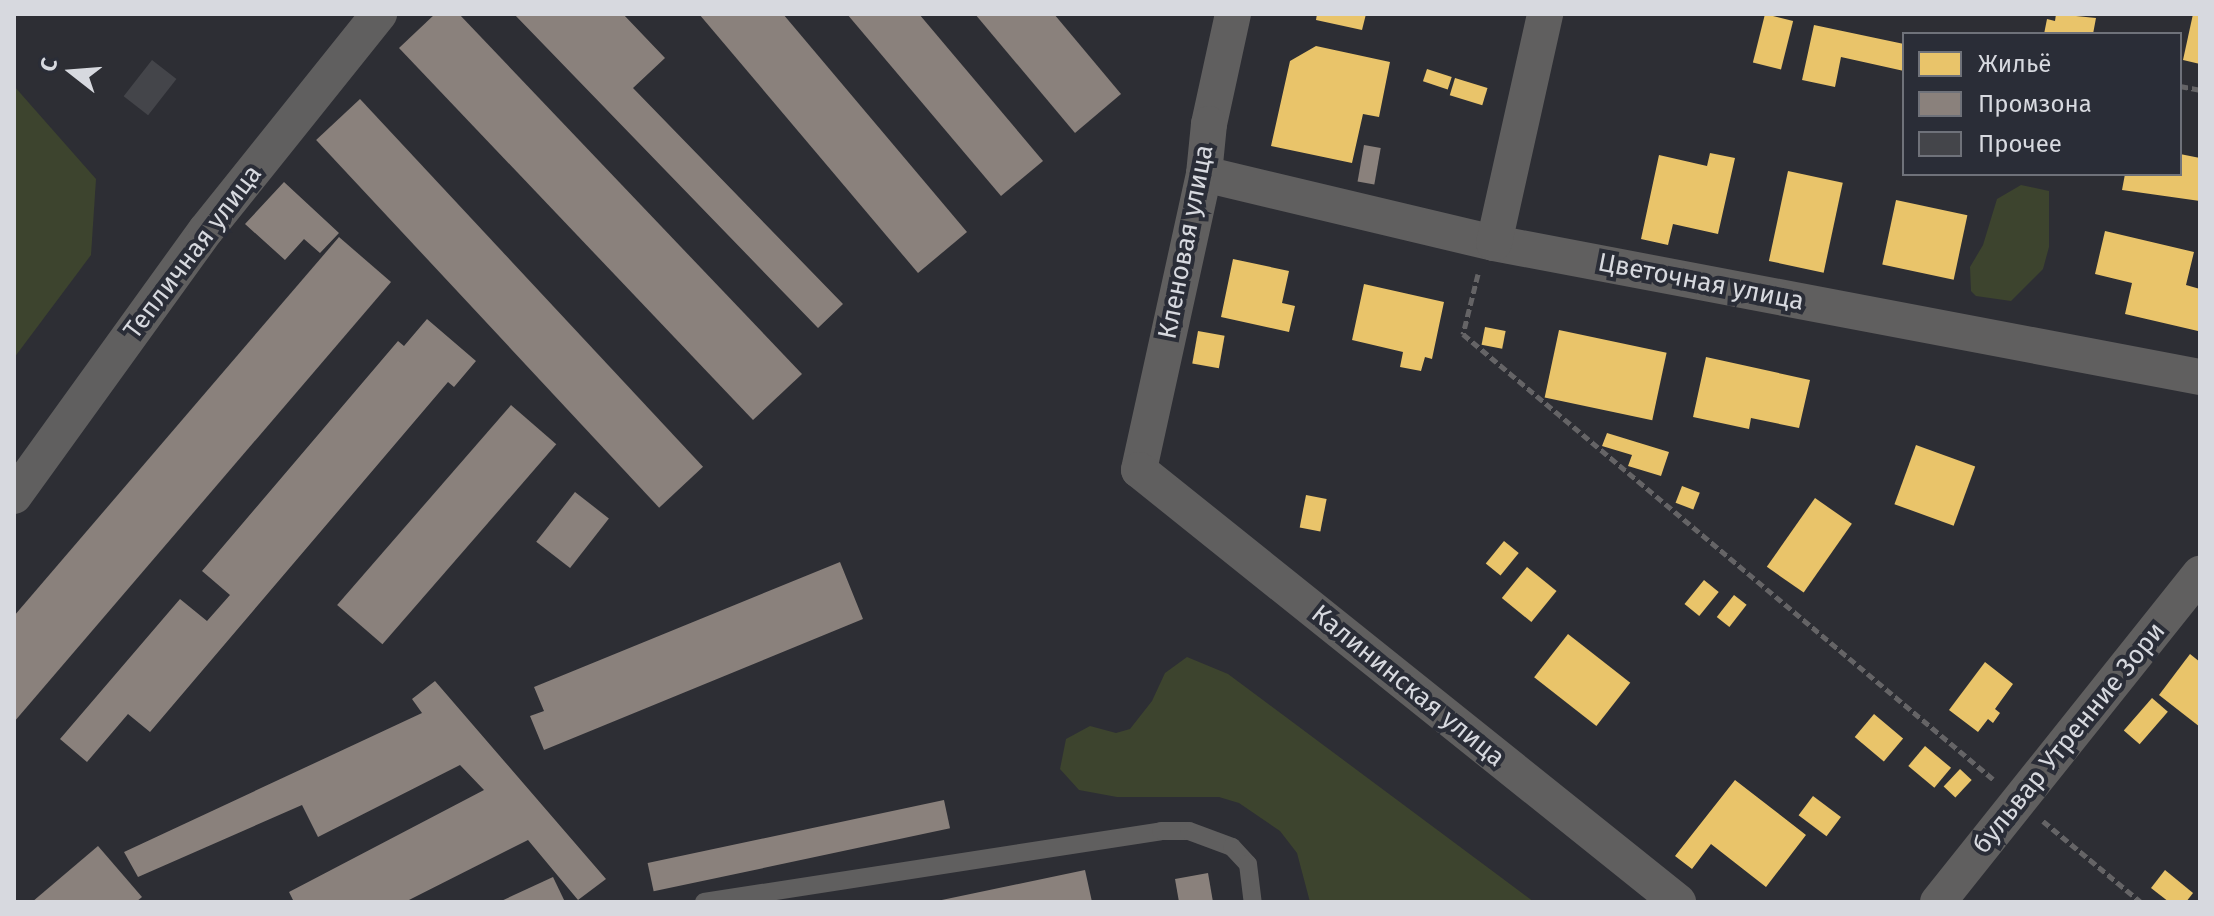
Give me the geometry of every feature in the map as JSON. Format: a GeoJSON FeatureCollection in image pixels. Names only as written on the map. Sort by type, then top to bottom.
{"type":"FeatureCollection","features":[{"type":"Feature","properties":{"kind":"street","name":"Тепличная улица"},"geometry":{"type":"LineString","coordinates":[[14,496],[206,230],[379,14]]}},
{"type":"Feature","properties":{"kind":"street","name":"Кленовая улица"},"geometry":{"type":"LineString","coordinates":[[1139,470],[1204,174],[1209,124],[1233,14]]}},
{"type":"Feature","properties":{"kind":"street"},"geometry":{"type":"LineString","coordinates":[[1490,242],[1545,14]]}},
{"type":"Feature","properties":{"kind":"street","name":"Цветочная улица"},"geometry":{"type":"LineString","coordinates":[[1204,174],[1490,242],[2200,377]]}},
{"type":"Feature","properties":{"kind":"street","name":"Калининская улица"},"geometry":{"type":"LineString","coordinates":[[1139,470],[1678,902]]}},
{"type":"Feature","properties":{"kind":"street","name":"бульвар Утренние Зори"},"geometry":{"type":"LineString","coordinates":[[1938,902],[2195,591]]}},
{"type":"Feature","properties":{"kind":"lane"},"geometry":{"type":"LineString","coordinates":[[704,902],[1161,831],[1189,831],[1232,847],[1248,864],[1253,902]]}},
{"type":"Feature","properties":{"kind":"path"},"geometry":{"type":"LineString","coordinates":[[1490,242],[1463,334],[2141,902]]}},
{"type":"Feature","properties":{"kind":"green space"},"geometry":{"type":"Polygon","coordinates":[[[14,86],[96,179],[91,255],[14,358],[14,86]]]}},
{"type":"Feature","properties":{"kind":"green space"},"geometry":{"type":"Polygon","coordinates":[[[2021,185],[2049,191],[2049,247],[2043,269],[2011,301],[1976,296],[1971,291],[1970,267],[1983,245],[1997,199],[2021,185]]]}},
{"type":"Feature","properties":{"kind":"green space"},"geometry":{"type":"Polygon","coordinates":[[[1187,657],[1228,674],[1534,902],[1310,902],[1297,853],[1280,831],[1239,803],[1219,797],[1117,797],[1079,790],[1060,769],[1066,739],[1090,726],[1116,733],[1130,729],[1152,701],[1165,673],[1187,657]]]}},
{"type":"Feature","properties":{"kind":"building: Жильё"},"geometry":{"type":"Polygon","coordinates":[[[1317,14],[1366,14],[1362,30],[1316,20],[1317,14]]]}},
{"type":"Feature","properties":{"kind":"building: Жильё"},"geometry":{"type":"Polygon","coordinates":[[[1765,14],[1793,21],[1781,70],[1753,63],[1765,14]]]}},
{"type":"Feature","properties":{"kind":"building: Жильё"},"geometry":{"type":"Polygon","coordinates":[[[2056,14],[2096,18],[2093,32],[2044,32],[2047,19],[2055,21],[2056,14]]]}},
{"type":"Feature","properties":{"kind":"building: Жильё"},"geometry":{"type":"Polygon","coordinates":[[[2193,14],[2200,14],[2200,64],[2183,60],[2193,14]]]}},
{"type":"Feature","properties":{"kind":"building: Жильё"},"geometry":{"type":"Polygon","coordinates":[[[1814,25],[1902,44],[1902,71],[1841,57],[1835,87],[1802,80],[1814,25]]]}},
{"type":"Feature","properties":{"kind":"building: Жильё"},"geometry":{"type":"Polygon","coordinates":[[[1316,46],[1390,62],[1379,117],[1363,114],[1352,163],[1271,146],[1290,61],[1316,46]]]}},
{"type":"Feature","properties":{"kind":"building: Жильё"},"geometry":{"type":"Polygon","coordinates":[[[1427,69],[1452,77],[1448,89],[1423,81],[1427,69]]]}},
{"type":"Feature","properties":{"kind":"building: Жильё"},"geometry":{"type":"Polygon","coordinates":[[[1455,78],[1488,88],[1482,105],[1450,95],[1455,78]]]}},
{"type":"Feature","properties":{"kind":"building: Жильё"},"geometry":{"type":"Polygon","coordinates":[[[1710,153],[1735,158],[1718,234],[1673,224],[1668,245],[1641,239],[1659,155],[1707,166],[1710,153]]]}},
{"type":"Feature","properties":{"kind":"building: Жильё"},"geometry":{"type":"Polygon","coordinates":[[[2182,154],[2200,158],[2200,201],[2122,190],[2125,176],[2182,176],[2182,154]]]}},
{"type":"Feature","properties":{"kind":"building: Жильё"},"geometry":{"type":"Polygon","coordinates":[[[1788,171],[1843,183],[1824,273],[1769,261],[1788,171]]]}},
{"type":"Feature","properties":{"kind":"building: Жильё"},"geometry":{"type":"Polygon","coordinates":[[[1896,200],[1967,215],[1954,280],[1882,265],[1896,200]]]}},
{"type":"Feature","properties":{"kind":"building: Жильё"},"geometry":{"type":"Polygon","coordinates":[[[2105,231],[2194,252],[2186,285],[2200,289],[2198,331],[2125,314],[2132,283],[2095,274],[2105,231]]]}},
{"type":"Feature","properties":{"kind":"building: Жильё"},"geometry":{"type":"Polygon","coordinates":[[[1233,259],[1289,271],[1282,303],[1295,306],[1289,332],[1221,317],[1233,259]]]}},
{"type":"Feature","properties":{"kind":"building: Жильё"},"geometry":{"type":"Polygon","coordinates":[[[1364,284],[1444,302],[1432,359],[1425,357],[1421,371],[1400,367],[1403,352],[1352,340],[1364,284]]]}},
{"type":"Feature","properties":{"kind":"building: Жильё"},"geometry":{"type":"Polygon","coordinates":[[[1485,327],[1506,331],[1502,349],[1482,345],[1485,327]]]}},
{"type":"Feature","properties":{"kind":"building: Жильё"},"geometry":{"type":"Polygon","coordinates":[[[1559,330],[1667,353],[1652,420],[1545,397],[1559,330]]]}},
{"type":"Feature","properties":{"kind":"building: Жильё"},"geometry":{"type":"Polygon","coordinates":[[[1198,331],[1225,336],[1219,368],[1192,363],[1198,331]]]}},
{"type":"Feature","properties":{"kind":"building: Жильё"},"geometry":{"type":"Polygon","coordinates":[[[1706,357],[1810,380],[1799,428],[1751,418],[1749,429],[1693,417],[1706,357]]]}},
{"type":"Feature","properties":{"kind":"building: Жильё"},"geometry":{"type":"Polygon","coordinates":[[[1607,433],[1669,452],[1661,476],[1628,466],[1632,455],[1602,446],[1607,433]]]}},
{"type":"Feature","properties":{"kind":"building: Жильё"},"geometry":{"type":"Polygon","coordinates":[[[1916,445],[1975,467],[1954,526],[1894,504],[1916,445]]]}},
{"type":"Feature","properties":{"kind":"building: Жильё"},"geometry":{"type":"Polygon","coordinates":[[[1682,486],[1700,493],[1693,510],[1676,503],[1682,486]]]}},
{"type":"Feature","properties":{"kind":"building: Жильё"},"geometry":{"type":"Polygon","coordinates":[[[1306,495],[1327,499],[1320,531],[1300,527],[1306,495]]]}},
{"type":"Feature","properties":{"kind":"building: Жильё"},"geometry":{"type":"Polygon","coordinates":[[[1815,498],[1852,524],[1804,593],[1767,567],[1815,498]]]}},
{"type":"Feature","properties":{"kind":"building: Жильё"},"geometry":{"type":"Polygon","coordinates":[[[1504,541],[1519,553],[1501,575],[1486,564],[1504,541]]]}},
{"type":"Feature","properties":{"kind":"building: Жильё"},"geometry":{"type":"Polygon","coordinates":[[[1527,567],[1557,591],[1531,622],[1502,598],[1527,567]]]}},
{"type":"Feature","properties":{"kind":"building: Жильё"},"geometry":{"type":"Polygon","coordinates":[[[1704,580],[1719,592],[1699,616],[1684,604],[1704,580]]]}},
{"type":"Feature","properties":{"kind":"building: Жильё"},"geometry":{"type":"Polygon","coordinates":[[[1734,595],[1747,605],[1729,627],[1717,617],[1734,595]]]}},
{"type":"Feature","properties":{"kind":"building: Жильё"},"geometry":{"type":"Polygon","coordinates":[[[1568,634],[1630,683],[1596,726],[1534,677],[1568,634]]]}},
{"type":"Feature","properties":{"kind":"building: Жильё"},"geometry":{"type":"Polygon","coordinates":[[[2190,654],[2200,662],[2200,727],[2159,695],[2190,654]]]}},
{"type":"Feature","properties":{"kind":"building: Жильё"},"geometry":{"type":"Polygon","coordinates":[[[1985,662],[2013,684],[1995,709],[2000,713],[1993,723],[1988,719],[1978,732],[1949,710],[1985,662]]]}},
{"type":"Feature","properties":{"kind":"building: Жильё"},"geometry":{"type":"Polygon","coordinates":[[[2152,698],[2168,712],[2140,744],[2124,730],[2152,698]]]}},
{"type":"Feature","properties":{"kind":"building: Жильё"},"geometry":{"type":"Polygon","coordinates":[[[1874,714],[1903,738],[1884,761],[1855,737],[1874,714]]]}},
{"type":"Feature","properties":{"kind":"building: Жильё"},"geometry":{"type":"Polygon","coordinates":[[[1925,746],[1951,768],[1934,788],[1908,766],[1925,746]]]}},
{"type":"Feature","properties":{"kind":"building: Жильё"},"geometry":{"type":"Polygon","coordinates":[[[1960,769],[1972,780],[1955,797],[1944,787],[1960,769]]]}},
{"type":"Feature","properties":{"kind":"building: Жильё"},"geometry":{"type":"Polygon","coordinates":[[[1735,780],[1806,835],[1766,887],[1711,844],[1692,869],[1675,856],[1735,780]]]}},
{"type":"Feature","properties":{"kind":"building: Жильё"},"geometry":{"type":"Polygon","coordinates":[[[1813,796],[1841,817],[1827,836],[1799,815],[1813,796]]]}},
{"type":"Feature","properties":{"kind":"building: Жильё"},"geometry":{"type":"Polygon","coordinates":[[[2165,870],[2193,893],[2186,902],[2169,902],[2151,888],[2165,870]]]}},
{"type":"Feature","properties":{"kind":"building: Промзона"},"geometry":{"type":"Polygon","coordinates":[[[435,14],[459,14],[802,374],[753,420],[399,48],[435,14]]]}},
{"type":"Feature","properties":{"kind":"building: Промзона"},"geometry":{"type":"Polygon","coordinates":[[[514,14],[623,14],[665,58],[633,88],[843,304],[818,328],[514,14]]]}},
{"type":"Feature","properties":{"kind":"building: Промзона"},"geometry":{"type":"Polygon","coordinates":[[[699,14],[783,14],[967,232],[918,273],[699,14]]]}},
{"type":"Feature","properties":{"kind":"building: Промзона"},"geometry":{"type":"Polygon","coordinates":[[[847,14],[919,14],[1043,161],[1001,196],[847,14]]]}},
{"type":"Feature","properties":{"kind":"building: Промзона"},"geometry":{"type":"Polygon","coordinates":[[[975,14],[1054,14],[1121,94],[1075,133],[975,14]]]}},
{"type":"Feature","properties":{"kind":"building: Промзона"},"geometry":{"type":"Polygon","coordinates":[[[360,99],[703,467],[659,508],[316,140],[360,99]]]}},
{"type":"Feature","properties":{"kind":"building: Промзона"},"geometry":{"type":"Polygon","coordinates":[[[1364,145],[1381,148],[1374,184],[1358,181],[1364,145]]]}},
{"type":"Feature","properties":{"kind":"building: Промзона"},"geometry":{"type":"Polygon","coordinates":[[[284,182],[339,233],[320,253],[304,239],[285,260],[245,224],[284,182]]]}},
{"type":"Feature","properties":{"kind":"building: Промзона"},"geometry":{"type":"Polygon","coordinates":[[[339,237],[391,282],[14,722],[14,616],[339,237]]]}},
{"type":"Feature","properties":{"kind":"building: Промзона"},"geometry":{"type":"Polygon","coordinates":[[[427,319],[476,361],[454,387],[448,382],[150,732],[128,714],[87,762],[60,739],[180,599],[207,621],[230,595],[202,571],[398,341],[404,346],[427,319]]]}},
{"type":"Feature","properties":{"kind":"building: Промзона"},"geometry":{"type":"Polygon","coordinates":[[[511,405],[556,444],[382,644],[337,605],[511,405]]]}},
{"type":"Feature","properties":{"kind":"building: Промзона"},"geometry":{"type":"Polygon","coordinates":[[[575,492],[609,518],[570,568],[536,542],[575,492]]]}},
{"type":"Feature","properties":{"kind":"building: Промзона"},"geometry":{"type":"Polygon","coordinates":[[[840,562],[863,619],[544,750],[530,716],[544,711],[534,687],[840,562]]]}},
{"type":"Feature","properties":{"kind":"building: Промзона"},"geometry":{"type":"Polygon","coordinates":[[[435,681],[606,879],[578,900],[528,840],[405,902],[294,902],[289,892],[484,790],[460,765],[318,837],[302,805],[138,877],[124,852],[422,713],[412,699],[435,681]]]}},
{"type":"Feature","properties":{"kind":"building: Промзона"},"geometry":{"type":"Polygon","coordinates":[[[944,800],[950,828],[654,891],[648,863],[944,800]]]}},
{"type":"Feature","properties":{"kind":"building: Промзона"},"geometry":{"type":"Polygon","coordinates":[[[98,846],[142,897],[136,902],[32,902],[98,846]]]}},
{"type":"Feature","properties":{"kind":"building: Промзона"},"geometry":{"type":"Polygon","coordinates":[[[1085,870],[1092,902],[937,902],[937,901],[1085,870]]]}},
{"type":"Feature","properties":{"kind":"building: Промзона"},"geometry":{"type":"Polygon","coordinates":[[[1208,873],[1213,902],[1179,902],[1175,879],[1208,873]]]}},
{"type":"Feature","properties":{"kind":"building: Промзона"},"geometry":{"type":"Polygon","coordinates":[[[553,877],[565,902],[499,902],[553,877]]]}},
{"type":"Feature","properties":{"kind":"building: Прочее"},"geometry":{"type":"Polygon","coordinates":[[[152,60],[176,79],[148,115],[124,96],[152,60]]]}}]}
